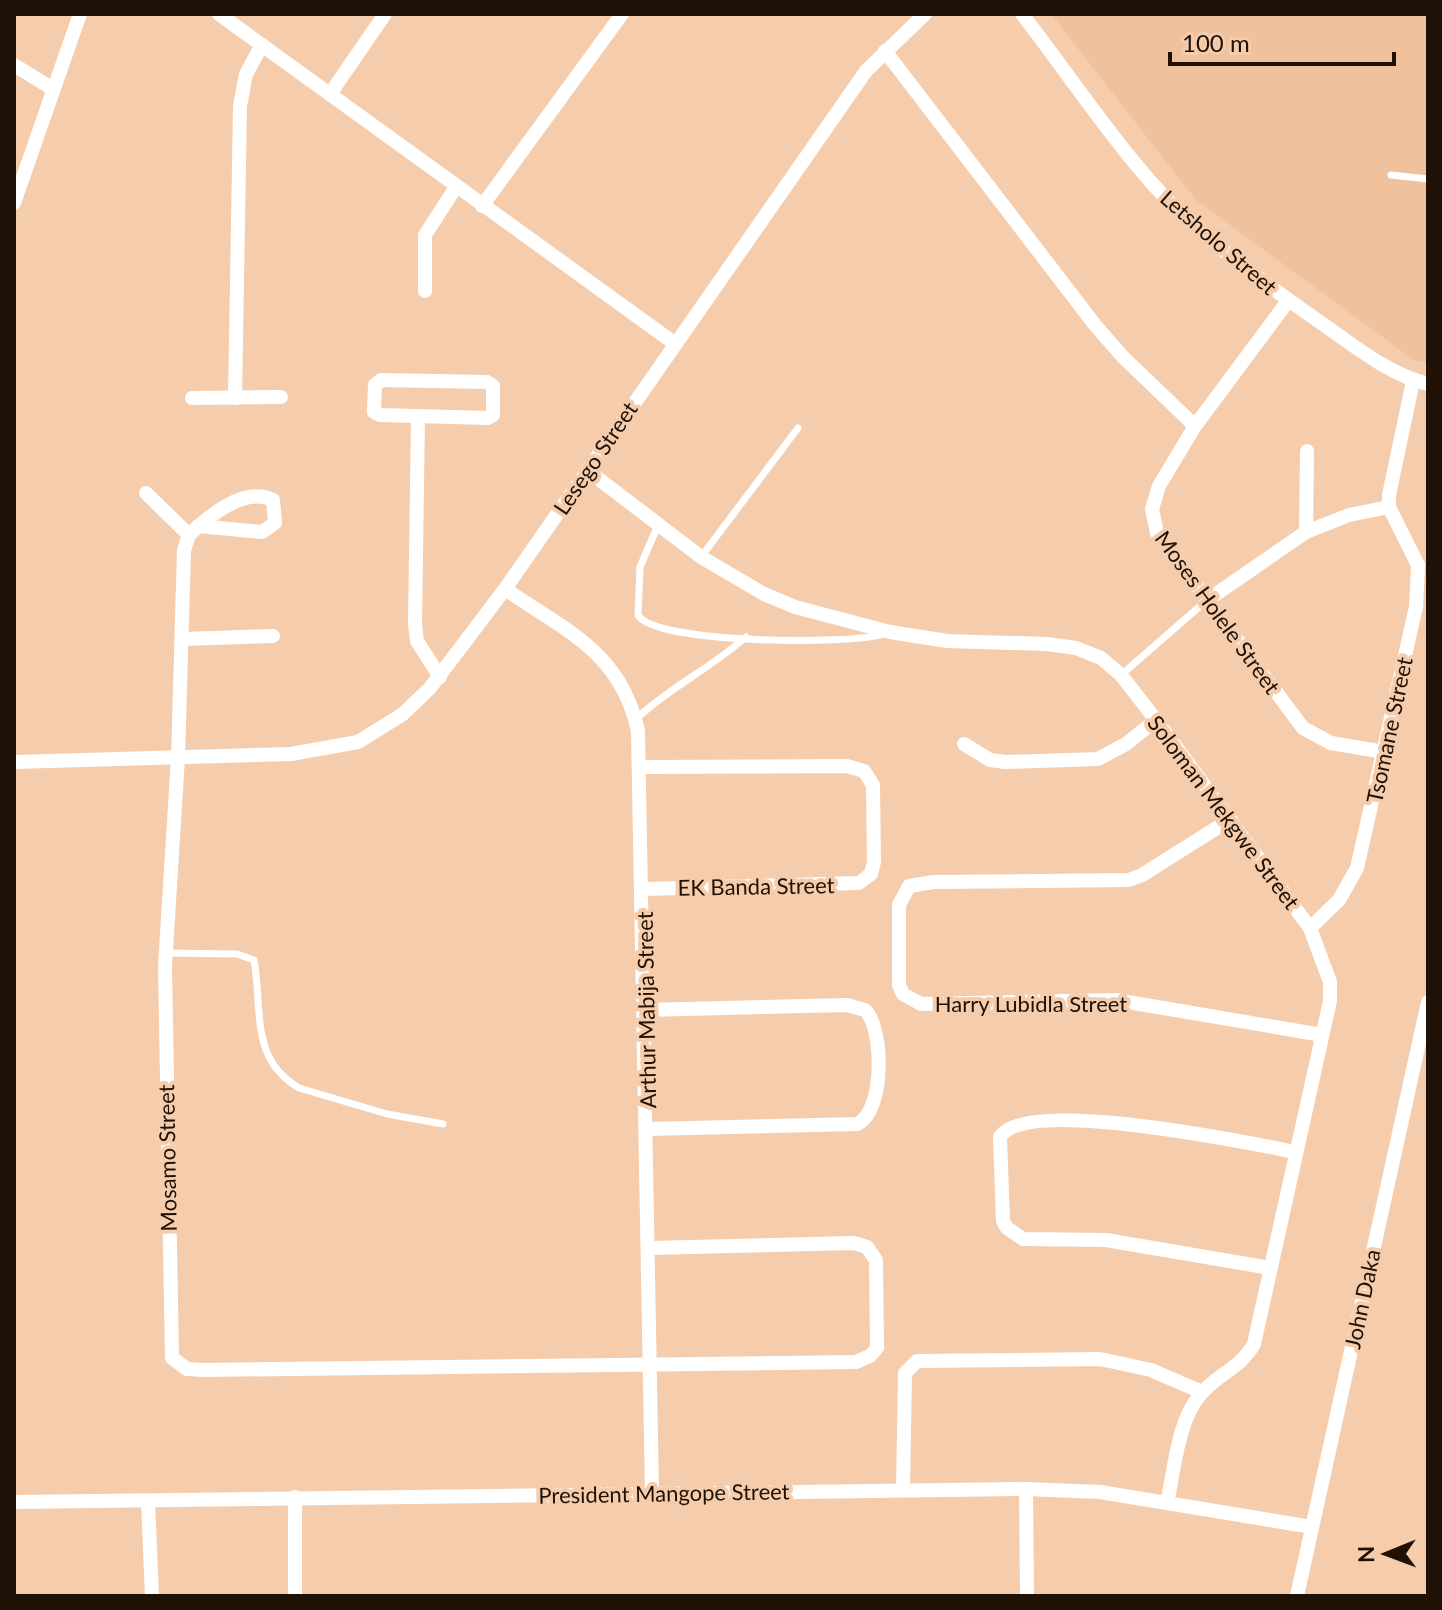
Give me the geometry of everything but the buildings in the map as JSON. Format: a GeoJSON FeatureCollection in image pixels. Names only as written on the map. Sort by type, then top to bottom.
{"type":"FeatureCollection","features":[{"type":"Feature","properties":{"kind":"street"},"geometry":{"type":"LineString","coordinates":[[14,203],[80,14]]}},
{"type":"Feature","properties":{"kind":"street"},"geometry":{"type":"LineString","coordinates":[[219,14],[674,343]]}},
{"type":"Feature","properties":{"kind":"street"},"geometry":{"type":"LineString","coordinates":[[330,94],[385,14]]}},
{"type":"Feature","properties":{"kind":"street"},"geometry":{"type":"LineString","coordinates":[[482,206],[622,14]]}},
{"type":"Feature","properties":{"kind":"street","name":"Lesego Street"},"geometry":{"type":"LineString","coordinates":[[14,762],[291,754],[358,742],[403,714],[440,677],[505,589],[866,71],[925,14]]}},
{"type":"Feature","properties":{"kind":"street","name":"Letsholo Street"},"geometry":{"type":"LineString","coordinates":[[1022,14],[1154,184],[1187,219],[1288,301],[1362,352],[1421,382]]}},
{"type":"Feature","properties":{"kind":"street"},"geometry":{"type":"LineString","coordinates":[[235,398],[240,106],[246,74],[262,45]]}},
{"type":"Feature","properties":{"kind":"street"},"geometry":{"type":"LineString","coordinates":[[885,51],[1109,341],[1195,426]]}},
{"type":"Feature","properties":{"kind":"street"},"geometry":{"type":"LineString","coordinates":[[14,65],[53,89]]}},
{"type":"Feature","properties":{"kind":"street"},"geometry":{"type":"LineString","coordinates":[[425,291],[425,235],[456,187]]}},
{"type":"Feature","properties":{"kind":"street","name":"Moses Holele Street"},"geometry":{"type":"LineString","coordinates":[[1288,301],[1195,426],[1159,486],[1152,509],[1157,533],[1310,735],[1331,743],[1384,752]]}},
{"type":"Feature","properties":{"kind":"street"},"geometry":{"type":"LineString","coordinates":[[381,380],[487,382],[493,386],[491,417],[418,416],[376,414],[375,385],[381,380]]}},
{"type":"Feature","properties":{"kind":"street"},"geometry":{"type":"LineString","coordinates":[[1206,601],[1306,532],[1349,515],[1389,507],[1392,476],[1421,382]]}},
{"type":"Feature","properties":{"kind":"street"},"geometry":{"type":"LineString","coordinates":[[192,398],[281,397]]}},
{"type":"Feature","properties":{"kind":"street"},"geometry":{"type":"LineString","coordinates":[[418,416],[415,625],[417,641],[440,677]]}},
{"type":"Feature","properties":{"kind":"street"},"geometry":{"type":"LineString","coordinates":[[1306,532],[1307,451]]}},
{"type":"Feature","properties":{"kind":"street","name":"Soloman Mekgwe Street"},"geometry":{"type":"LineString","coordinates":[[587,470],[701,557],[764,594],[795,607],[890,632],[947,641],[1018,641],[1076,648],[1101,658],[1121,675],[1156,720],[1310,928],[1330,982],[1322,1035],[1254,1344],[1248,1354],[1202,1392],[1185,1423],[1167,1502]]}},
{"type":"Feature","properties":{"kind":"street"},"geometry":{"type":"LineString","coordinates":[[146,493],[194,530],[262,532],[275,523],[276,508],[273,500],[253,496],[230,504],[194,530]]}},
{"type":"Feature","properties":{"kind":"street","name":"Tsomane Street"},"geometry":{"type":"LineString","coordinates":[[1310,928],[1339,900],[1357,868],[1420,581],[1413,552],[1389,507]]}},
{"type":"Feature","properties":{"kind":"street","name":"Mosamo Street"},"geometry":{"type":"LineString","coordinates":[[194,530],[184,550],[178,758],[165,953],[172,1358],[177,1364],[203,1370],[651,1367]]}},
{"type":"Feature","properties":{"kind":"street","name":"Arthur Mabija Street"},"geometry":{"type":"LineString","coordinates":[[505,589],[605,659],[627,691],[636,719],[641,767],[644,889],[652,1493]]}},
{"type":"Feature","properties":{"kind":"street"},"geometry":{"type":"LineString","coordinates":[[182,639],[273,636]]}},
{"type":"Feature","properties":{"kind":"street"},"geometry":{"type":"LineString","coordinates":[[964,744],[990,760],[1005,762],[1098,759],[1126,744],[1156,720]]}},
{"type":"Feature","properties":{"kind":"street","name":"EK Banda Street"},"geometry":{"type":"LineString","coordinates":[[641,767],[847,766],[864,771],[870,777],[873,800],[874,862],[871,874],[859,883],[644,889]]}},
{"type":"Feature","properties":{"kind":"street","name":"Harry Lubidla Street"},"geometry":{"type":"LineString","coordinates":[[1231,819],[1129,880],[934,882],[909,886],[899,905],[899,985],[910,1001],[943,1004],[1116,1000],[1322,1035]]}},
{"type":"Feature","properties":{"kind":"street","name":"John Daka"},"geometry":{"type":"LineString","coordinates":[[1297,1596],[1428,1002]]}},
{"type":"Feature","properties":{"kind":"street"},"geometry":{"type":"LineString","coordinates":[[645,1010],[856,1006],[872,1016],[876,1042],[876,1099],[866,1120],[857,1124],[648,1129]]}},
{"type":"Feature","properties":{"kind":"street"},"geometry":{"type":"LineString","coordinates":[[1270,1268],[1106,1240],[1023,1239],[1015,1236],[1003,1221],[1000,1137],[1006,1128],[1026,1121],[1101,1122],[1296,1152]]}},
{"type":"Feature","properties":{"kind":"street"},"geometry":{"type":"LineString","coordinates":[[649,1248],[854,1243],[867,1247],[876,1260],[879,1337],[870,1356],[856,1362],[651,1367]]}},
{"type":"Feature","properties":{"kind":"street"},"geometry":{"type":"LineString","coordinates":[[903,1490],[905,1373],[917,1361],[1100,1359],[1151,1370],[1202,1392]]}},
{"type":"Feature","properties":{"kind":"street"},"geometry":{"type":"LineString","coordinates":[[1026,1489],[1027,1596]]}},
{"type":"Feature","properties":{"kind":"street","name":"President Mangope Street"},"geometry":{"type":"LineString","coordinates":[[14,1502],[1026,1489],[1100,1492],[1312,1527]]}},
{"type":"Feature","properties":{"kind":"street"},"geometry":{"type":"LineString","coordinates":[[295,1497],[295,1596]]}},
{"type":"Feature","properties":{"kind":"street"},"geometry":{"type":"LineString","coordinates":[[148,1501],[152,1596]]}},
{"type":"Feature","properties":{"kind":"lane"},"geometry":{"type":"LineString","coordinates":[[1391,175],[1428,179]]}},
{"type":"Feature","properties":{"kind":"lane"},"geometry":{"type":"LineString","coordinates":[[701,557],[798,428]]}},
{"type":"Feature","properties":{"kind":"lane"},"geometry":{"type":"LineString","coordinates":[[659,523],[640,567],[640,620],[647,625],[714,638],[853,641],[890,632]]}},
{"type":"Feature","properties":{"kind":"lane"},"geometry":{"type":"LineString","coordinates":[[1121,675],[1206,601]]}},
{"type":"Feature","properties":{"kind":"lane"},"geometry":{"type":"LineString","coordinates":[[636,719],[663,694],[704,672],[746,637]]}},
{"type":"Feature","properties":{"kind":"lane"},"geometry":{"type":"LineString","coordinates":[[165,953],[237,954],[254,960],[260,1035],[271,1061],[287,1081],[299,1088],[387,1114],[443,1124]]}},
{"type":"Feature","properties":{"kind":"shaded area"},"geometry":{"type":"Polygon","coordinates":[[[1051,14],[1428,14],[1428,363],[1414,360],[1196,200],[1051,14]]]}}]}
